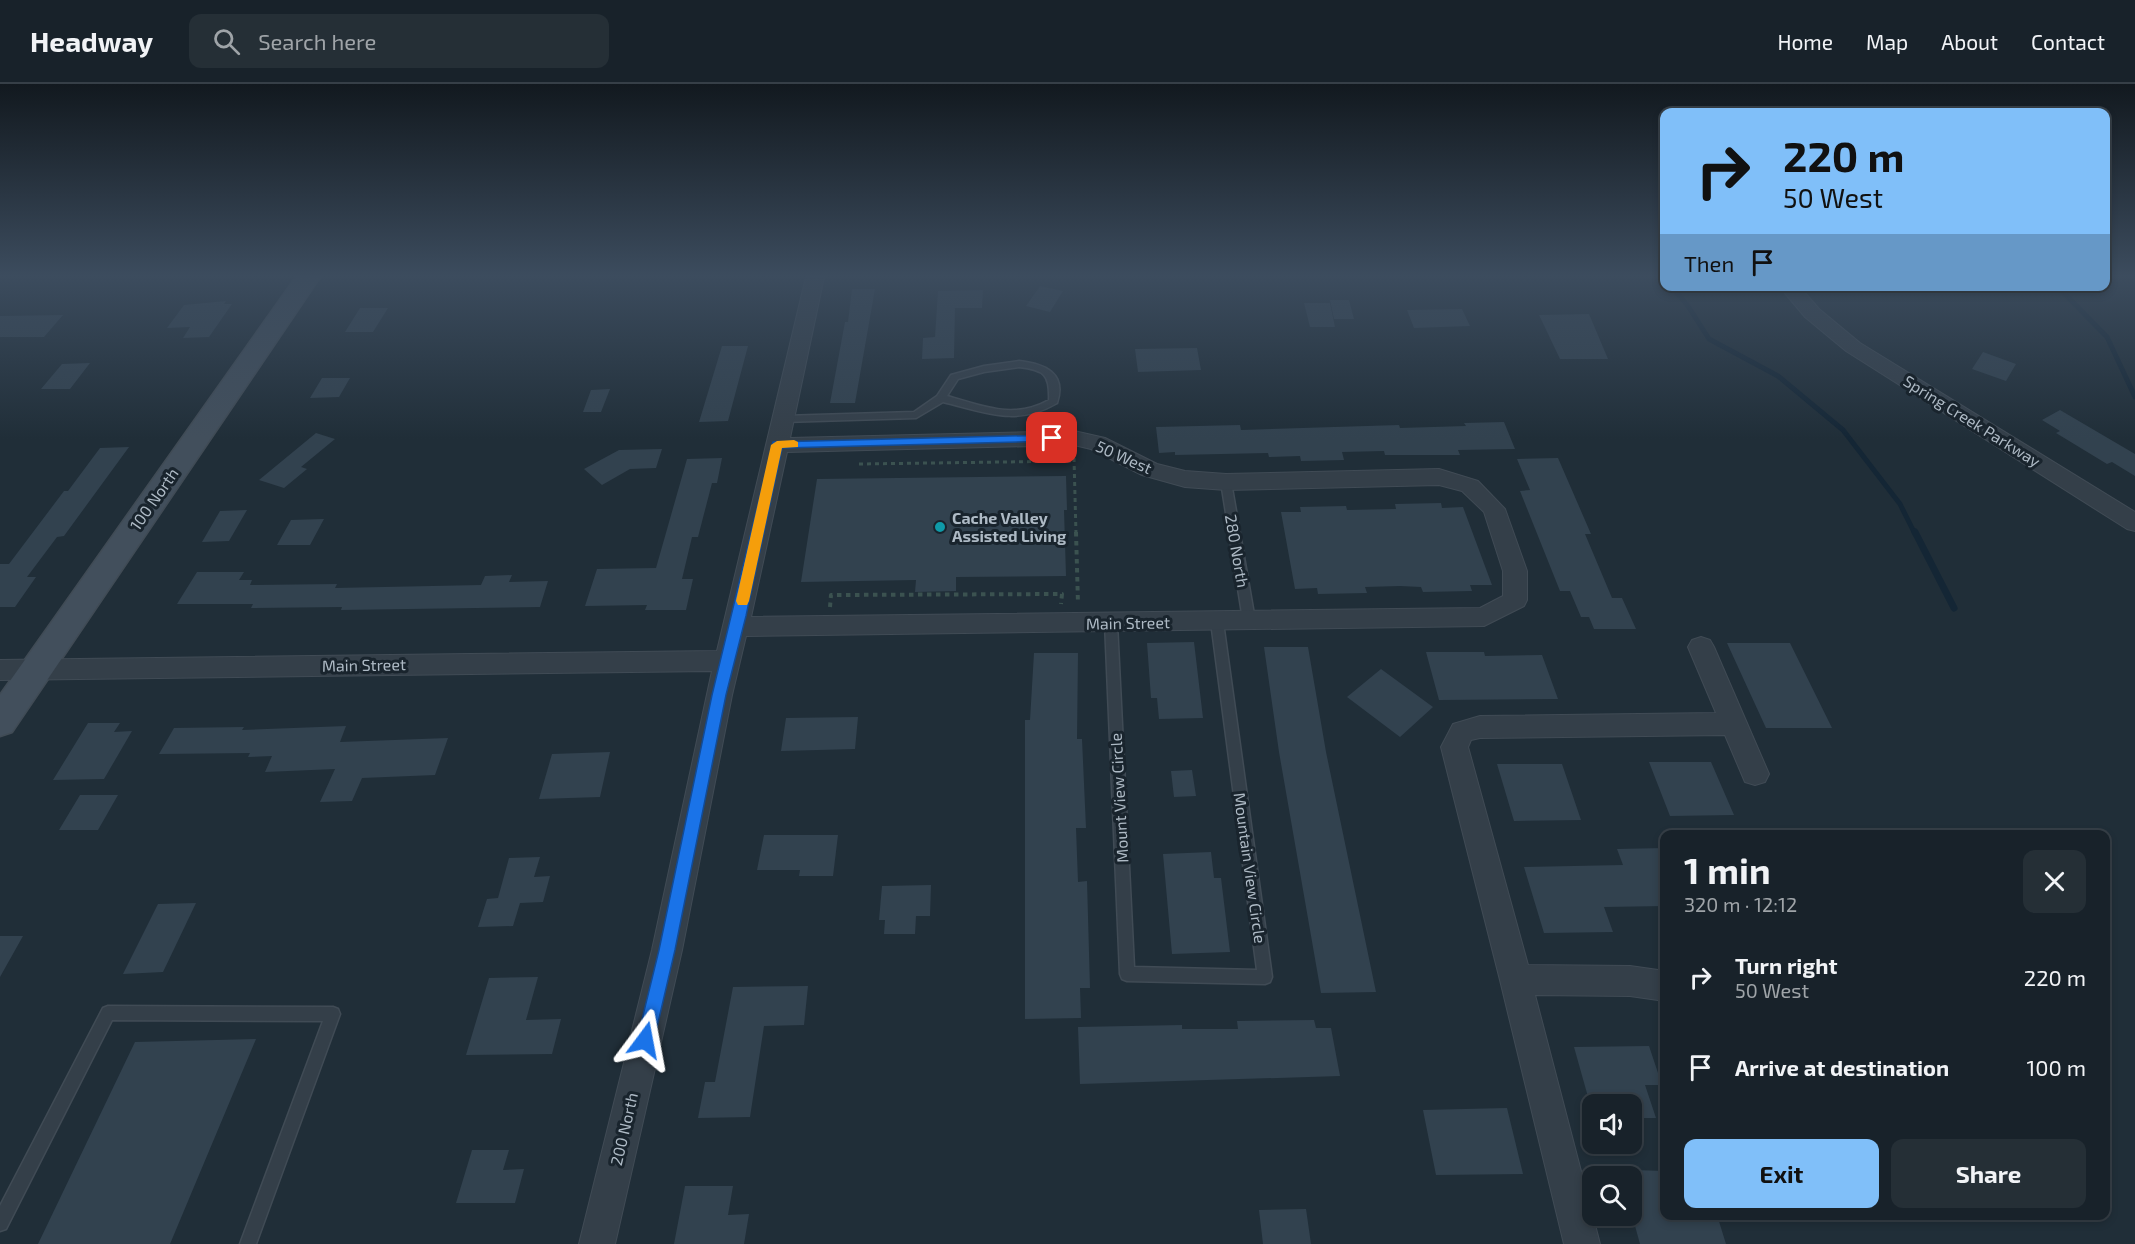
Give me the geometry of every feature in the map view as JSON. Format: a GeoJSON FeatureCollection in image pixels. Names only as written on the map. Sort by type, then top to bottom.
{"type":"FeatureCollection","features":[{"type":"Feature","properties":{"kind":"street","name":"100 North"},"geometry":{"type":"LineString","coordinates":[[0,722],[271,331]]}},
{"type":"Feature","properties":{"kind":"street","name":"200 North"},"geometry":{"type":"LineString","coordinates":[[597,1244],[667,950],[728,661],[803,331]]}},
{"type":"Feature","properties":{"kind":"street","name":"Spring Creek Parkway"},"geometry":{"type":"LineString","coordinates":[[1834,331],[1854,347],[2135,523]]}},
{"type":"Feature","properties":{"kind":"street","name":"50 West"},"geometry":{"type":"LineString","coordinates":[[777,445],[1074,438],[1096,443],[1150,470],[1185,479],[1226,482],[1438,477],[1470,486],[1494,509],[1515,571],[1515,600]]}},
{"type":"Feature","properties":{"kind":"street","name":"Main Street"},"geometry":{"type":"LineString","coordinates":[[736,627],[1484,617],[1515,600]]}},
{"type":"Feature","properties":{"kind":"street"},"geometry":{"type":"LineString","coordinates":[[1701,647],[1755,774]]}},
{"type":"Feature","properties":{"kind":"street","name":"Main Street"},"geometry":{"type":"LineString","coordinates":[[0,670],[728,661]]}},
{"type":"Feature","properties":{"kind":"street"},"geometry":{"type":"LineString","coordinates":[[1582,1244],[1516,980],[1454,747],[1462,732],[1480,727],[1733,723]]}},
{"type":"Feature","properties":{"kind":"street"},"geometry":{"type":"LineString","coordinates":[[1516,980],[1630,981],[1660,985]]}},
{"type":"Feature","properties":{"kind":"lane"},"geometry":{"type":"LineString","coordinates":[[783,419],[916,415],[941,398],[954,377],[985,368],[1020,364],[1038,365],[1050,374],[1057,388],[1054,400],[1041,410],[1021,414],[994,413],[941,398]]}},
{"type":"Feature","properties":{"kind":"lane","name":"280 North"},"geometry":{"type":"LineString","coordinates":[[1226,482],[1249,620]]}},
{"type":"Feature","properties":{"kind":"lane","name":"Mountain View Circle"},"geometry":{"type":"LineString","coordinates":[[1126,974],[1265,977],[1217,622]]}},
{"type":"Feature","properties":{"kind":"lane","name":"Mount View Circle"},"geometry":{"type":"LineString","coordinates":[[1111,623],[1126,974]]}},
{"type":"Feature","properties":{"kind":"lane"},"geometry":{"type":"LineString","coordinates":[[0,1223],[108,1013],[333,1014],[248,1244]]}},
{"type":"Feature","properties":{"kind":"path"},"geometry":{"type":"LineString","coordinates":[[829,609],[831,595],[1062,594],[1061,608],[1078,608],[1074,449]]}},
{"type":"Feature","properties":{"kind":"path"},"geometry":{"type":"LineString","coordinates":[[859,465],[1074,460]]}},
{"type":"Feature","properties":{"kind":"building"},"geometry":{"type":"Polygon","coordinates":[[[0,331],[49,331],[44,337],[0,337],[0,331]]]}},
{"type":"Feature","properties":{"kind":"building"},"geometry":{"type":"Polygon","coordinates":[[[187,331],[213,331],[209,337],[183,338],[187,331]]]}},
{"type":"Feature","properties":{"kind":"building"},"geometry":{"type":"Polygon","coordinates":[[[346,331],[374,331],[373,332],[346,331]]]}},
{"type":"Feature","properties":{"kind":"building"},"geometry":{"type":"Polygon","coordinates":[[[843,331],[868,331],[855,403],[830,403],[843,331]]]}},
{"type":"Feature","properties":{"kind":"building"},"geometry":{"type":"Polygon","coordinates":[[[935,331],[955,331],[954,358],[922,359],[923,338],[935,337],[935,331]]]}},
{"type":"Feature","properties":{"kind":"building"},"geometry":{"type":"Polygon","coordinates":[[[1547,331],[1596,331],[1608,359],[1560,359],[1547,331]]]}},
{"type":"Feature","properties":{"kind":"building"},"geometry":{"type":"Polygon","coordinates":[[[722,346],[748,346],[728,421],[699,422],[722,346]]]}},
{"type":"Feature","properties":{"kind":"building"},"geometry":{"type":"Polygon","coordinates":[[[1197,348],[1201,370],[1138,372],[1135,349],[1197,348]]]}},
{"type":"Feature","properties":{"kind":"building"},"geometry":{"type":"Polygon","coordinates":[[[1983,352],[2016,364],[2006,381],[1972,369],[1983,352]]]}},
{"type":"Feature","properties":{"kind":"building"},"geometry":{"type":"Polygon","coordinates":[[[90,363],[70,389],[41,389],[62,364],[90,363]]]}},
{"type":"Feature","properties":{"kind":"building"},"geometry":{"type":"Polygon","coordinates":[[[322,378],[350,378],[339,397],[310,398],[322,378]]]}},
{"type":"Feature","properties":{"kind":"building"},"geometry":{"type":"Polygon","coordinates":[[[610,389],[601,412],[583,412],[591,390],[610,389]]]}},
{"type":"Feature","properties":{"kind":"building"},"geometry":{"type":"Polygon","coordinates":[[[2060,410],[2135,454],[2135,476],[2112,462],[2107,464],[2056,433],[2060,431],[2042,420],[2060,410]]]}},
{"type":"Feature","properties":{"kind":"building"},"geometry":{"type":"Polygon","coordinates":[[[1504,422],[1515,449],[1458,450],[1460,455],[1385,455],[1384,451],[1342,452],[1344,460],[1301,461],[1300,456],[1269,457],[1268,453],[1175,455],[1175,452],[1159,453],[1156,427],[1240,425],[1241,430],[1399,425],[1400,428],[1466,426],[1464,423],[1504,422]]]}},
{"type":"Feature","properties":{"kind":"building"},"geometry":{"type":"Polygon","coordinates":[[[316,433],[335,439],[301,467],[307,469],[284,488],[259,480],[316,433]]]}},
{"type":"Feature","properties":{"kind":"building"},"geometry":{"type":"Polygon","coordinates":[[[129,447],[64,536],[57,537],[27,577],[36,577],[15,607],[0,607],[0,564],[9,564],[100,448],[129,447]]]}},
{"type":"Feature","properties":{"kind":"building"},"geometry":{"type":"Polygon","coordinates":[[[662,449],[656,468],[630,469],[602,485],[584,469],[619,450],[662,449]]]}},
{"type":"Feature","properties":{"kind":"building"},"geometry":{"type":"Polygon","coordinates":[[[722,458],[717,483],[712,483],[698,537],[692,537],[682,579],[693,579],[686,610],[645,610],[647,605],[585,606],[597,569],[656,568],[687,459],[722,458]]]}},
{"type":"Feature","properties":{"kind":"building"},"geometry":{"type":"Polygon","coordinates":[[[1558,458],[1591,534],[1585,534],[1612,598],[1622,598],[1636,629],[1594,629],[1589,617],[1581,617],[1570,591],[1560,591],[1520,491],[1530,490],[1517,459],[1558,458]]]}},
{"type":"Feature","properties":{"kind":"building","name":"Cache Valley Assisted Living"},"geometry":{"type":"Polygon","coordinates":[[[1066,476],[1067,510],[1064,510],[1066,576],[956,577],[956,591],[915,592],[916,580],[801,582],[817,479],[1066,476]]]}},
{"type":"Feature","properties":{"kind":"building"},"geometry":{"type":"Polygon","coordinates":[[[1441,503],[1442,508],[1463,507],[1492,585],[1470,585],[1472,591],[1423,592],[1421,587],[1400,586],[1365,587],[1367,593],[1318,594],[1317,588],[1295,589],[1281,512],[1301,512],[1300,507],[1346,506],[1347,510],[1396,509],[1395,504],[1441,503]]]}},
{"type":"Feature","properties":{"kind":"building"},"geometry":{"type":"Polygon","coordinates":[[[247,510],[229,541],[202,542],[220,511],[247,510]]]}},
{"type":"Feature","properties":{"kind":"building"},"geometry":{"type":"Polygon","coordinates":[[[324,519],[310,545],[277,545],[291,520],[324,519]]]}},
{"type":"Feature","properties":{"kind":"building"},"geometry":{"type":"Polygon","coordinates":[[[197,572],[244,572],[239,580],[252,580],[250,585],[337,584],[335,588],[481,585],[485,576],[512,575],[509,582],[548,581],[540,607],[341,610],[342,607],[251,608],[253,604],[177,604],[197,572]]]}},
{"type":"Feature","properties":{"kind":"building"},"geometry":{"type":"Polygon","coordinates":[[[1194,642],[1203,718],[1159,719],[1157,698],[1151,698],[1147,643],[1194,642]]]}},
{"type":"Feature","properties":{"kind":"building"},"geometry":{"type":"Polygon","coordinates":[[[1727,643],[1790,643],[1832,728],[1766,728],[1727,643]]]}},
{"type":"Feature","properties":{"kind":"building"},"geometry":{"type":"Polygon","coordinates":[[[1264,647],[1308,647],[1326,752],[1376,992],[1321,993],[1279,752],[1264,647]]]}},
{"type":"Feature","properties":{"kind":"building"},"geometry":{"type":"Polygon","coordinates":[[[1426,652],[1484,652],[1485,656],[1542,655],[1558,699],[1439,700],[1426,652]]]}},
{"type":"Feature","properties":{"kind":"building"},"geometry":{"type":"Polygon","coordinates":[[[1034,653],[1078,653],[1077,739],[1082,739],[1086,828],[1076,828],[1078,882],[1087,881],[1090,988],[1080,988],[1081,1018],[1025,1019],[1025,720],[1030,720],[1034,653]]]}},
{"type":"Feature","properties":{"kind":"building"},"geometry":{"type":"Polygon","coordinates":[[[1381,669],[1433,707],[1400,737],[1347,697],[1381,669]]]}},
{"type":"Feature","properties":{"kind":"building"},"geometry":{"type":"Polygon","coordinates":[[[858,717],[855,749],[781,751],[786,718],[858,717]]]}},
{"type":"Feature","properties":{"kind":"building"},"geometry":{"type":"Polygon","coordinates":[[[88,723],[120,723],[114,732],[132,731],[104,779],[53,780],[88,723]]]}},
{"type":"Feature","properties":{"kind":"building"},"geometry":{"type":"Polygon","coordinates":[[[346,726],[340,742],[448,738],[435,775],[362,778],[352,801],[320,802],[335,769],[265,772],[272,756],[248,757],[250,753],[159,754],[174,728],[244,727],[242,730],[346,726]]]}},
{"type":"Feature","properties":{"kind":"building"},"geometry":{"type":"Polygon","coordinates":[[[610,752],[600,797],[539,799],[552,754],[610,752]]]}},
{"type":"Feature","properties":{"kind":"building"},"geometry":{"type":"Polygon","coordinates":[[[1649,762],[1711,762],[1734,815],[1670,816],[1649,762]]]}},
{"type":"Feature","properties":{"kind":"building"},"geometry":{"type":"Polygon","coordinates":[[[1497,764],[1562,764],[1581,820],[1514,821],[1497,764]]]}},
{"type":"Feature","properties":{"kind":"building"},"geometry":{"type":"Polygon","coordinates":[[[1192,770],[1196,796],[1174,797],[1171,771],[1192,770]]]}},
{"type":"Feature","properties":{"kind":"building"},"geometry":{"type":"Polygon","coordinates":[[[80,795],[118,795],[98,830],[59,830],[80,795]]]}},
{"type":"Feature","properties":{"kind":"building"},"geometry":{"type":"Polygon","coordinates":[[[764,835],[838,835],[833,876],[799,876],[800,870],[757,870],[764,835]]]}},
{"type":"Feature","properties":{"kind":"building"},"geometry":{"type":"Polygon","coordinates":[[[1660,848],[1660,906],[1604,907],[1613,932],[1544,933],[1524,867],[1623,865],[1617,849],[1660,848]]]}},
{"type":"Feature","properties":{"kind":"building"},"geometry":{"type":"Polygon","coordinates":[[[1211,852],[1214,878],[1221,878],[1230,952],[1172,954],[1163,854],[1211,852]]]}},
{"type":"Feature","properties":{"kind":"building"},"geometry":{"type":"Polygon","coordinates":[[[540,857],[534,877],[550,876],[543,902],[520,903],[513,926],[478,927],[487,899],[498,898],[509,858],[540,857]]]}},
{"type":"Feature","properties":{"kind":"building"},"geometry":{"type":"Polygon","coordinates":[[[931,885],[930,916],[916,916],[915,934],[884,934],[885,920],[879,920],[882,886],[931,885]]]}},
{"type":"Feature","properties":{"kind":"building"},"geometry":{"type":"Polygon","coordinates":[[[196,903],[163,972],[123,974],[158,904],[196,903]]]}},
{"type":"Feature","properties":{"kind":"building"},"geometry":{"type":"Polygon","coordinates":[[[0,936],[23,936],[0,977],[0,936]]]}},
{"type":"Feature","properties":{"kind":"building"},"geometry":{"type":"Polygon","coordinates":[[[538,977],[526,1020],[561,1019],[552,1054],[466,1055],[489,978],[538,977]]]}},
{"type":"Feature","properties":{"kind":"building"},"geometry":{"type":"Polygon","coordinates":[[[808,986],[804,1025],[764,1026],[750,1117],[698,1118],[705,1082],[715,1082],[733,987],[808,986]]]}},
{"type":"Feature","properties":{"kind":"building"},"geometry":{"type":"Polygon","coordinates":[[[1314,1020],[1316,1028],[1331,1028],[1340,1076],[1080,1084],[1078,1027],[1182,1025],[1182,1029],[1238,1029],[1237,1021],[1314,1020]]]}},
{"type":"Feature","properties":{"kind":"building"},"geometry":{"type":"Polygon","coordinates":[[[256,1039],[170,1244],[38,1244],[135,1042],[256,1039]]]}},
{"type":"Feature","properties":{"kind":"building"},"geometry":{"type":"Polygon","coordinates":[[[1649,1046],[1660,1085],[1645,1085],[1656,1118],[1642,1118],[1642,1094],[1587,1094],[1574,1047],[1649,1046]]]}},
{"type":"Feature","properties":{"kind":"building"},"geometry":{"type":"Polygon","coordinates":[[[1507,1108],[1523,1174],[1436,1175],[1423,1110],[1507,1108]]]}},
{"type":"Feature","properties":{"kind":"building"},"geometry":{"type":"Polygon","coordinates":[[[472,1150],[509,1150],[503,1170],[524,1169],[515,1203],[456,1203],[472,1150]]]}},
{"type":"Feature","properties":{"kind":"building"},"geometry":{"type":"Polygon","coordinates":[[[1642,1170],[1660,1171],[1660,1220],[1719,1220],[1726,1244],[1640,1244],[1635,1226],[1642,1226],[1642,1170]]]}},
{"type":"Feature","properties":{"kind":"building"},"geometry":{"type":"Polygon","coordinates":[[[685,1186],[733,1186],[728,1215],[749,1214],[744,1244],[674,1244],[685,1186]]]}},
{"type":"Feature","properties":{"kind":"building"},"geometry":{"type":"Polygon","coordinates":[[[1306,1209],[1311,1244],[1263,1244],[1259,1210],[1306,1209]]]}},
{"type":"Feature","properties":{"kind":"waterway"},"geometry":{"type":"LineString","coordinates":[[1704,331],[1709,339],[1778,376],[1843,430],[1900,504],[1915,534]]}},
{"type":"Feature","properties":{"kind":"waterway"},"geometry":{"type":"LineString","coordinates":[[2101,331],[2107,337],[2135,397]]}},
{"type":"Feature","properties":{"kind":"waterway"},"geometry":{"type":"LineString","coordinates":[[1915,532],[1954,608]]}},
{"type":"Feature","properties":{"kind":"slow traffic"},"geometry":{"type":"LineString","coordinates":[[743,601],[777,445],[794,444]]}},
{"type":"Feature","properties":{"kind":"place","name":"Cache Valley Assisted Living"},"geometry":{"type":"Point","coordinates":[940,527]}},
{"type":"Feature","properties":{"kind":"route"},"geometry":{"type":"LineString","coordinates":[[645,1040],[667,950],[719,695],[777,445],[1052,438]]}}]}
